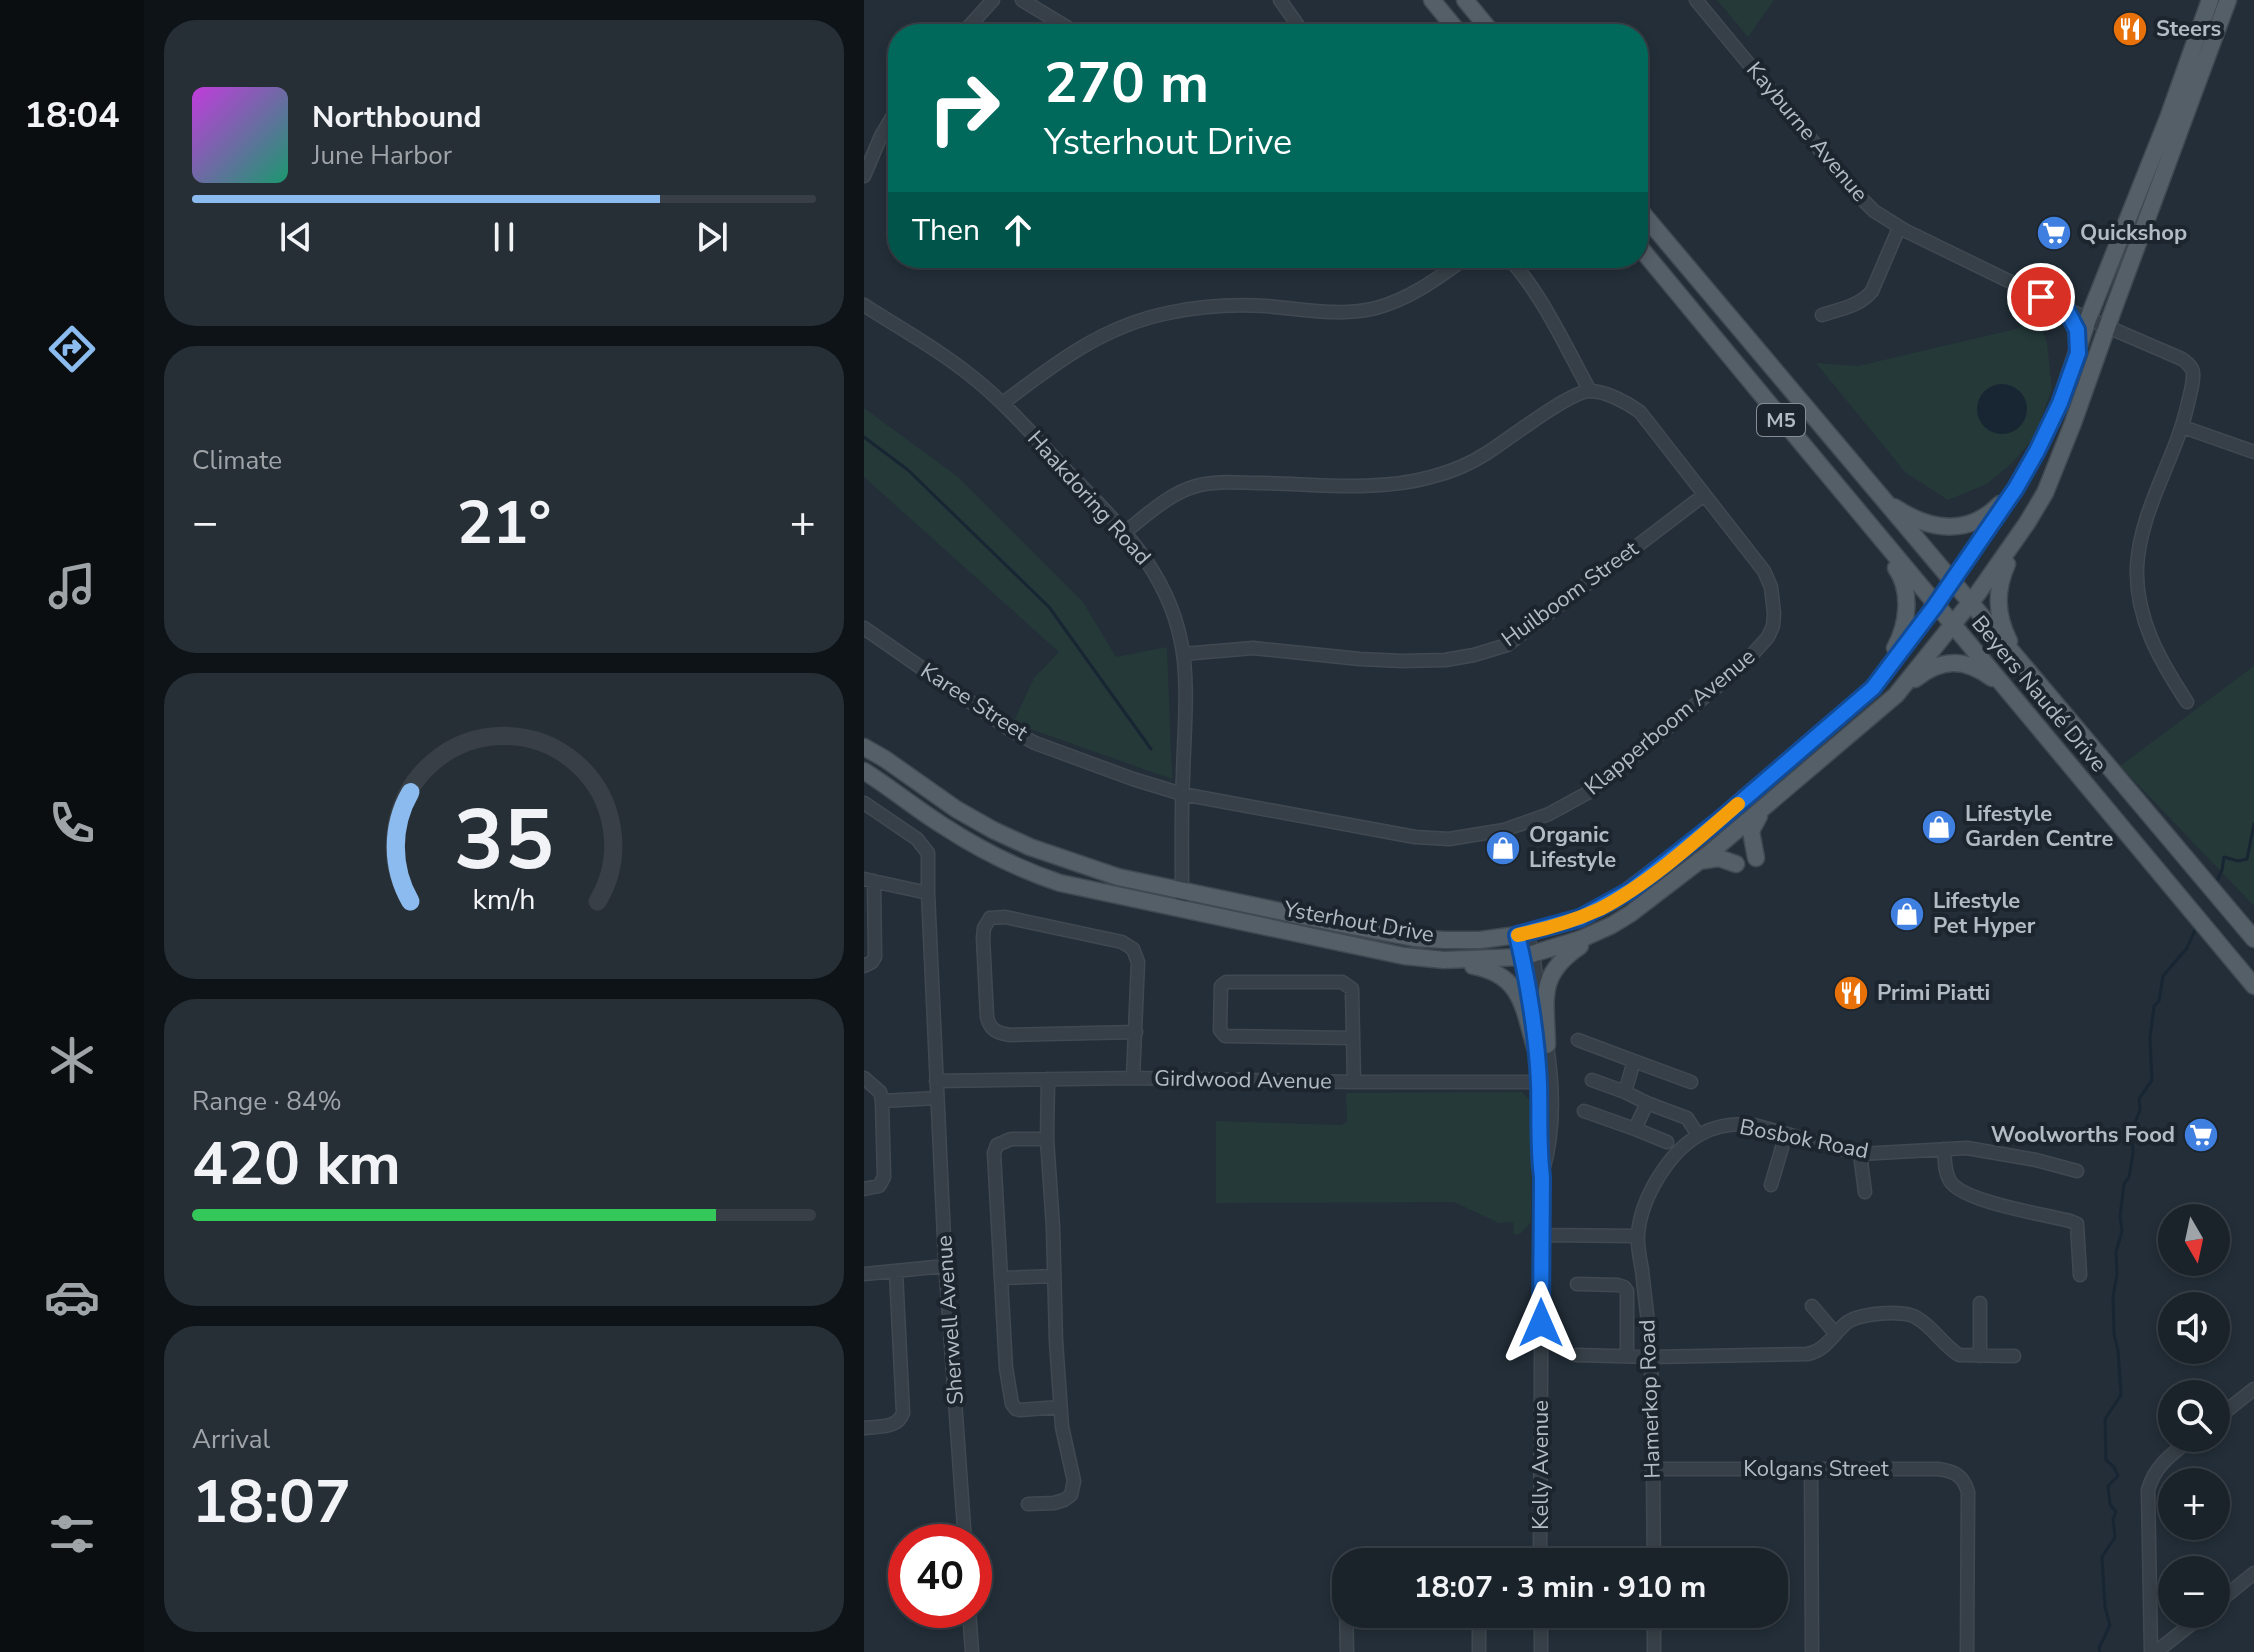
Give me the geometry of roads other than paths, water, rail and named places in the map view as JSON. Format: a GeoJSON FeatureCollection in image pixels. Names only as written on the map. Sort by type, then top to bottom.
{"type":"FeatureCollection","features":[{"type":"Feature","properties":{"kind":"main road"},"geometry":{"type":"LineString","coordinates":[[1432,0],[1452,24]]}},
{"type":"Feature","properties":{"kind":"main road"},"geometry":{"type":"LineString","coordinates":[[1465,0],[1485,24]]}},
{"type":"Feature","properties":{"kind":"main road"},"geometry":{"type":"LineString","coordinates":[[1880,497],[1922,522],[1948,527],[1974,522],[1992,513],[2016,488],[2060,403],[2088,319],[2168,118],[2210,0]]}},
{"type":"Feature","properties":{"kind":"main road"},"geometry":{"type":"LineString","coordinates":[[2025,668],[2002,628],[1998,594],[2001,578],[2045,493],[2073,423],[2228,0]]}},
{"type":"Feature","properties":{"kind":"main road","name":"Beyers Naudé Drive"},"geometry":{"type":"LineString","coordinates":[[1648,220],[2254,939]]}},
{"type":"Feature","properties":{"kind":"main road","name":"Beyers Naudé Drive"},"geometry":{"type":"LineString","coordinates":[[1648,257],[2254,986]]}},
{"type":"Feature","properties":{"kind":"main road"},"geometry":{"type":"LineString","coordinates":[[2066,309],[2076,325],[2078,353]]}},
{"type":"Feature","properties":{"kind":"main road","name":"Ysterhout Drive"},"geometry":{"type":"LineString","coordinates":[[864,747],[956,809],[1017,841],[1118,877],[1414,938],[1480,940],[1522,934],[1580,918],[1631,890],[1722,818],[1873,688],[1935,606],[2016,488]]}},
{"type":"Feature","properties":{"kind":"main road","name":"Ysterhout Drive"},"geometry":{"type":"LineString","coordinates":[[864,771],[940,824],[996,858],[1021,870],[1079,889],[1404,956],[1444,960],[1527,956],[1581,939],[1630,914],[1699,861],[1896,695],[1953,626],[2027,523]]}},
{"type":"Feature","properties":{"kind":"main road"},"geometry":{"type":"LineString","coordinates":[[1867,524],[1900,573],[1907,600],[1900,640],[1873,688]]}},
{"type":"Feature","properties":{"kind":"main road"},"geometry":{"type":"LineString","coordinates":[[1896,695],[1919,676],[1944,663],[1973,666],[2006,688]]}},
{"type":"Feature","properties":{"kind":"main road"},"geometry":{"type":"LineString","coordinates":[[1756,858],[1751,831],[1767,805]]}},
{"type":"Feature","properties":{"kind":"main road"},"geometry":{"type":"LineString","coordinates":[[1699,861],[1719,858],[1736,864]]}},
{"type":"Feature","properties":{"kind":"main road"},"geometry":{"type":"LineString","coordinates":[[1541,1046],[1546,990],[1553,970],[1565,957],[1612,925]]}},
{"type":"Feature","properties":{"kind":"main road"},"geometry":{"type":"LineString","coordinates":[[1444,960],[1489,969],[1512,985],[1541,1046]]}},
{"type":"Feature","properties":{"kind":"street"},"geometry":{"type":"LineString","coordinates":[[971,24],[993,0]]}},
{"type":"Feature","properties":{"kind":"street"},"geometry":{"type":"LineString","coordinates":[[1022,0],[1062,24]]}},
{"type":"Feature","properties":{"kind":"street"},"geometry":{"type":"LineString","coordinates":[[1280,0],[1297,24]]}},
{"type":"Feature","properties":{"kind":"street","name":"Kayburne Avenue"},"geometry":{"type":"LineString","coordinates":[[1696,0],[1853,190],[1874,211],[1899,228],[2191,365],[2193,376],[2183,427]]}},
{"type":"Feature","properties":{"kind":"street"},"geometry":{"type":"LineString","coordinates":[[864,176],[888,131]]}},
{"type":"Feature","properties":{"kind":"street"},"geometry":{"type":"LineString","coordinates":[[1822,315],[1867,297],[1899,228]]}},
{"type":"Feature","properties":{"kind":"street"},"geometry":{"type":"LineString","coordinates":[[1003,403],[1082,346],[1131,323],[1165,313],[1219,307],[1262,306],[1336,312],[1373,309],[1405,298],[1451,268]]}},
{"type":"Feature","properties":{"kind":"street"},"geometry":{"type":"LineString","coordinates":[[1125,532],[1167,499],[1197,486],[1237,483],[1398,484],[1445,473],[1484,455],[1559,405],[1590,391],[1545,305],[1518,268]]}},
{"type":"Feature","properties":{"kind":"street","name":"Haakdoring Road"},"geometry":{"type":"LineString","coordinates":[[864,305],[950,361],[1003,403],[1125,532],[1165,591],[1183,654],[1182,910]]}},
{"type":"Feature","properties":{"kind":"street","name":"Klapperboom Avenue"},"geometry":{"type":"LineString","coordinates":[[1182,794],[1415,837],[1449,839],[1504,830],[1549,814],[1591,791],[1742,666],[1759,649],[1773,626],[1773,600],[1764,571],[1640,412],[1616,398],[1590,391]]}},
{"type":"Feature","properties":{"kind":"street"},"geometry":{"type":"LineString","coordinates":[[2187,702],[2164,667],[2145,625],[2137,569],[2145,524],[2183,427],[2254,452]]}},
{"type":"Feature","properties":{"kind":"street","name":"Huilboom Street"},"geometry":{"type":"LineString","coordinates":[[1183,654],[1253,648],[1402,661],[1445,660],[1507,645],[1704,495]]}},
{"type":"Feature","properties":{"kind":"street","name":"Karee Street"},"geometry":{"type":"LineString","coordinates":[[864,628],[1012,731],[1035,743],[1182,794]]}},
{"type":"Feature","properties":{"kind":"street","name":"Sherwell Avenue"},"geometry":{"type":"LineString","coordinates":[[864,803],[917,839],[928,853],[945,1266],[964,1524]]}},
{"type":"Feature","properties":{"kind":"street"},"geometry":{"type":"LineString","coordinates":[[864,966],[875,957],[869,880],[928,893]]}},
{"type":"Feature","properties":{"kind":"street"},"geometry":{"type":"LineString","coordinates":[[1133,1078],[1136,1032],[1138,962],[1129,945],[1005,917],[990,918],[986,923],[983,938],[987,1017],[992,1029],[1010,1035],[1136,1032]]}},
{"type":"Feature","properties":{"kind":"street","name":"Kelly Avenue"},"geometry":{"type":"LineString","coordinates":[[1522,934],[1541,1046],[1549,1150],[1542,1177],[1540,1548]]}},
{"type":"Feature","properties":{"kind":"street"},"geometry":{"type":"LineString","coordinates":[[1353,1038],[1225,1036],[1220,1030],[1221,986],[1226,982],[1342,982],[1352,989],[1354,1082]]}},
{"type":"Feature","properties":{"kind":"street"},"geometry":{"type":"LineString","coordinates":[[1578,1040],[1691,1082]]}},
{"type":"Feature","properties":{"kind":"street"},"geometry":{"type":"LineString","coordinates":[[1625,1092],[1634,1061]]}},
{"type":"Feature","properties":{"kind":"street"},"geometry":{"type":"LineString","coordinates":[[864,1078],[880,1092],[882,1101],[884,1177],[879,1186],[864,1189]]}},
{"type":"Feature","properties":{"kind":"street","name":"Girdwood Avenue"},"geometry":{"type":"LineString","coordinates":[[936,1081],[1133,1078],[1545,1082]]}},
{"type":"Feature","properties":{"kind":"street"},"geometry":{"type":"LineString","coordinates":[[1028,1504],[1054,1503],[1071,1495],[1073,1489],[1060,1407],[1047,1139],[1048,1079]]}},
{"type":"Feature","properties":{"kind":"street"},"geometry":{"type":"LineString","coordinates":[[1592,1080],[1687,1118],[1698,1135]]}},
{"type":"Feature","properties":{"kind":"street"},"geometry":{"type":"LineString","coordinates":[[882,1101],[937,1098]]}},
{"type":"Feature","properties":{"kind":"street"},"geometry":{"type":"LineString","coordinates":[[1635,1129],[1647,1103]]}},
{"type":"Feature","properties":{"kind":"street"},"geometry":{"type":"LineString","coordinates":[[1584,1111],[1667,1142]]}},
{"type":"Feature","properties":{"kind":"street","name":"Bosbok Road"},"geometry":{"type":"LineString","coordinates":[[1638,1236],[1645,1204],[1661,1173],[1681,1150],[1698,1135],[1739,1124],[1754,1125],[1860,1154],[1967,1148],[2077,1171]]}},
{"type":"Feature","properties":{"kind":"street"},"geometry":{"type":"LineString","coordinates":[[1771,1185],[1786,1134]]}},
{"type":"Feature","properties":{"kind":"street"},"geometry":{"type":"LineString","coordinates":[[1047,1139],[1005,1140],[994,1148],[1006,1368],[1012,1404],[1020,1410],[1060,1407]]}},
{"type":"Feature","properties":{"kind":"street"},"geometry":{"type":"LineString","coordinates":[[1944,1149],[1949,1180],[1966,1195],[2077,1224],[2080,1275]]}},
{"type":"Feature","properties":{"kind":"street"},"geometry":{"type":"LineString","coordinates":[[1860,1154],[1865,1192]]}},
{"type":"Feature","properties":{"kind":"street"},"geometry":{"type":"LineString","coordinates":[[1542,1235],[1638,1236]]}},
{"type":"Feature","properties":{"kind":"street","name":"Hamerkop Road"},"geometry":{"type":"LineString","coordinates":[[1638,1236],[1651,1357],[1654,1548]]}},
{"type":"Feature","properties":{"kind":"street"},"geometry":{"type":"LineString","coordinates":[[864,1274],[945,1266]]}},
{"type":"Feature","properties":{"kind":"street"},"geometry":{"type":"LineString","coordinates":[[864,1428],[895,1424],[902,1418],[896,1272]]}},
{"type":"Feature","properties":{"kind":"street"},"geometry":{"type":"LineString","coordinates":[[1002,1278],[1054,1276]]}},
{"type":"Feature","properties":{"kind":"street"},"geometry":{"type":"LineString","coordinates":[[1577,1284],[1618,1285],[1627,1291],[1627,1356]]}},
{"type":"Feature","properties":{"kind":"street"},"geometry":{"type":"LineString","coordinates":[[1980,1303],[1980,1356]]}},
{"type":"Feature","properties":{"kind":"street"},"geometry":{"type":"LineString","coordinates":[[1812,1306],[1835,1333]]}},
{"type":"Feature","properties":{"kind":"street"},"geometry":{"type":"LineString","coordinates":[[1577,1355],[1807,1354],[1819,1350],[1848,1321],[1862,1315],[1909,1315],[1919,1318],[1955,1352],[1964,1356],[2014,1356]]}},
{"type":"Feature","properties":{"kind":"street"},"geometry":{"type":"LineString","coordinates":[[2230,1408],[2254,1389]]}},
{"type":"Feature","properties":{"kind":"street"},"geometry":{"type":"LineString","coordinates":[[2154,1652],[2148,1490],[2158,1467],[2176,1452]]}},
{"type":"Feature","properties":{"kind":"street","name":"Kolgans Street"},"geometry":{"type":"LineString","coordinates":[[1653,1469],[1948,1470],[1961,1477],[1968,1492],[1967,1652]]}},
{"type":"Feature","properties":{"kind":"street"},"geometry":{"type":"LineString","coordinates":[[1811,1469],[1812,1652]]}},
{"type":"Feature","properties":{"kind":"street"},"geometry":{"type":"LineString","coordinates":[[2230,1593],[2254,1573]]}},
{"type":"Feature","properties":{"kind":"street"},"geometry":{"type":"LineString","coordinates":[[970,1628],[972,1652]]}},
{"type":"Feature","properties":{"kind":"street"},"geometry":{"type":"LineString","coordinates":[[1346,1628],[1347,1651]]}},
{"type":"Feature","properties":{"kind":"street"},"geometry":{"type":"LineString","coordinates":[[1479,1628],[1479,1652]]}},
{"type":"Feature","properties":{"kind":"street"},"geometry":{"type":"LineString","coordinates":[[1541,1628],[1541,1652]]}},
{"type":"Feature","properties":{"kind":"street"},"geometry":{"type":"LineString","coordinates":[[1654,1628],[1654,1652]]}},
{"type":"Feature","properties":{"kind":"street"},"geometry":{"type":"LineString","coordinates":[[2154,1652],[2186,1628]]}},
{"type":"Feature","properties":{"kind":"water"},"geometry":{"type":"Polygon","coordinates":[[[2002,384],[2020,391],[2027,409],[2020,427],[2002,434],[1984,427],[1977,409],[1984,391],[2002,384]]]}},
{"type":"Feature","properties":{"kind":"waterway"},"geometry":{"type":"LineString","coordinates":[[864,437],[908,470],[1049,607],[1151,749]]}},
{"type":"Feature","properties":{"kind":"waterway"},"geometry":{"type":"LineString","coordinates":[[2216,883],[2224,857],[2238,861],[2247,859],[2254,824]]}},
{"type":"Feature","properties":{"kind":"waterway"},"geometry":{"type":"LineString","coordinates":[[2100,1652],[2110,1625],[2105,1607],[2102,1557],[2115,1537],[2113,1519],[2116,1512],[2110,1504],[2108,1486],[2118,1476],[2106,1460],[2105,1419],[2121,1395],[2113,1296],[2117,1275],[2116,1252],[2122,1231],[2120,1216],[2124,1184],[2129,1177],[2133,1153],[2132,1130],[2140,1110],[2139,1099],[2152,1080],[2150,1038],[2154,1006],[2159,1001],[2163,976],[2187,948],[2195,930]]}},
{"type":"Feature","properties":{"kind":"place","name":"Steers"},"geometry":{"type":"Point","coordinates":[2130,29]}},
{"type":"Feature","properties":{"kind":"place","name":"Quickshop"},"geometry":{"type":"Point","coordinates":[2054,233]}},
{"type":"Feature","properties":{"kind":"place","name":"Lifestyle Garden Centre"},"geometry":{"type":"Point","coordinates":[1939,827]}},
{"type":"Feature","properties":{"kind":"place","name":"Organic Lifestyle"},"geometry":{"type":"Point","coordinates":[1503,848]}},
{"type":"Feature","properties":{"kind":"place","name":"Lifestyle Pet Hyper"},"geometry":{"type":"Point","coordinates":[1907,914]}},
{"type":"Feature","properties":{"kind":"place","name":"Primi Piatti"},"geometry":{"type":"Point","coordinates":[1851,993]}},
{"type":"Feature","properties":{"kind":"place","name":"Woolworths Food"},"geometry":{"type":"Point","coordinates":[2201,1135]}}]}
